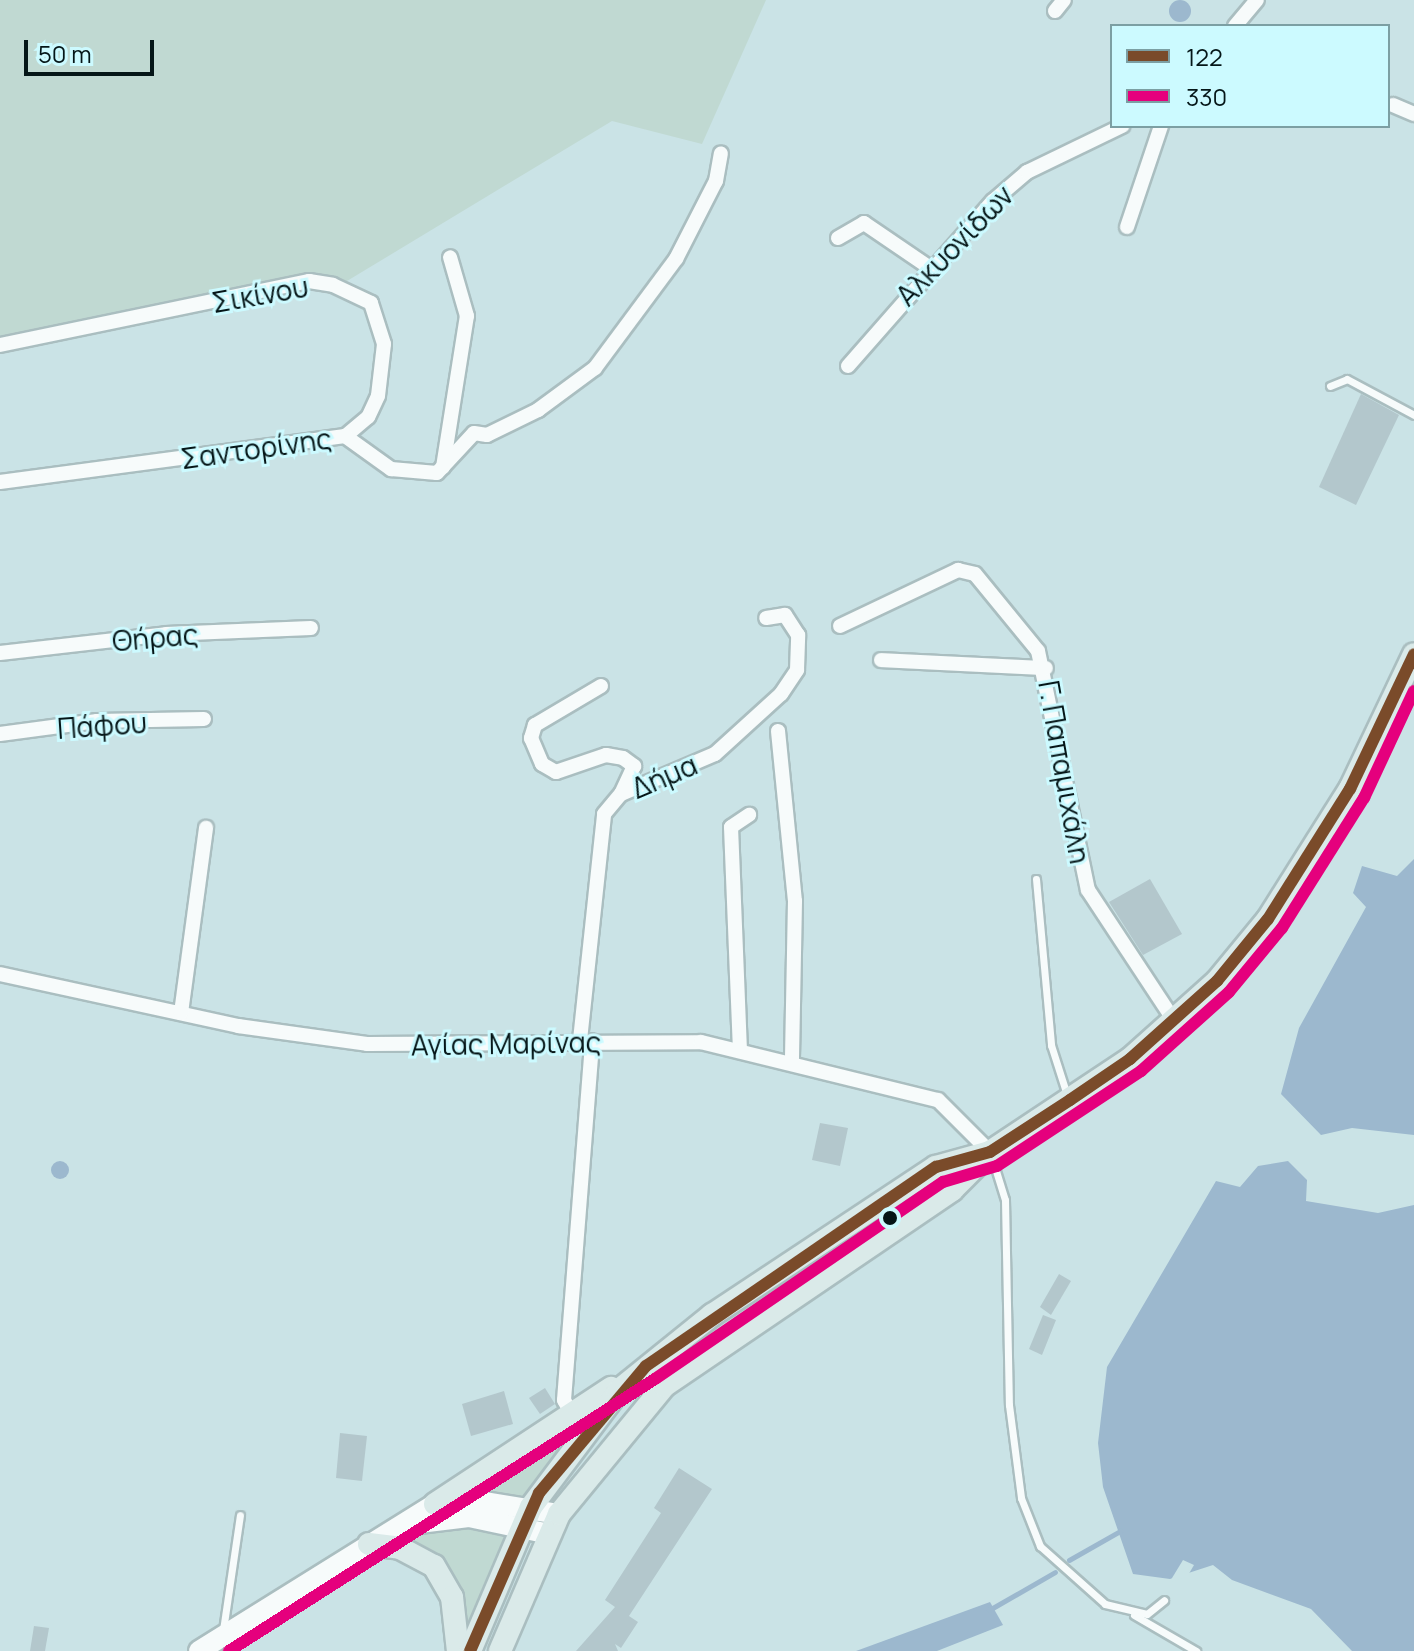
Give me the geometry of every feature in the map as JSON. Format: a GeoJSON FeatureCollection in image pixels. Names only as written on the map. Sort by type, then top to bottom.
{"type":"FeatureCollection","features":[{"type":"Feature","properties":{"kind":"main road"},"geometry":{"type":"LineString","coordinates":[[500,1651],[554,1524],[664,1386],[952,1190],[990,1152],[1070,1100],[1175,1022],[1243,951],[1299,871],[1350,789],[1414,654]]}},
{"type":"Feature","properties":{"kind":"main road"},"geometry":{"type":"LineString","coordinates":[[199,1651],[435,1504],[646,1366],[936,1167],[990,1152]]}},
{"type":"Feature","properties":{"kind":"main road"},"geometry":{"type":"LineString","coordinates":[[470,1651],[531,1507],[579,1438],[646,1366]]}},
{"type":"Feature","properties":{"kind":"main road"},"geometry":{"type":"LineString","coordinates":[[435,1504],[467,1499],[531,1507],[554,1524]]}},
{"type":"Feature","properties":{"kind":"main road"},"geometry":{"type":"LineString","coordinates":[[399,1526],[455,1517],[521,1528],[554,1524]]}},
{"type":"Feature","properties":{"kind":"main road"},"geometry":{"type":"LineString","coordinates":[[369,1544],[400,1548],[434,1566],[452,1597],[458,1651]]}},
{"type":"Feature","properties":{"kind":"street"},"geometry":{"type":"LineString","coordinates":[[1237,24],[1257,0]]}},
{"type":"Feature","properties":{"kind":"street"},"geometry":{"type":"LineString","coordinates":[[1393,105],[1414,114]]}},
{"type":"Feature","properties":{"kind":"street","name":"Αλκυονίδων"},"geometry":{"type":"LineString","coordinates":[[848,366],[930,268],[1027,172],[1118,128]]}},
{"type":"Feature","properties":{"kind":"street"},"geometry":{"type":"LineString","coordinates":[[1127,227],[1160,128]]}},
{"type":"Feature","properties":{"kind":"street"},"geometry":{"type":"LineString","coordinates":[[443,467],[474,433],[487,435],[538,410],[595,368],[676,259],[716,181],[721,153]]}},
{"type":"Feature","properties":{"kind":"street"},"geometry":{"type":"LineString","coordinates":[[838,238],[864,223],[930,268]]}},
{"type":"Feature","properties":{"kind":"street"},"geometry":{"type":"LineString","coordinates":[[443,467],[467,316],[450,257]]}},
{"type":"Feature","properties":{"kind":"street","name":"Σικίνου"},"geometry":{"type":"LineString","coordinates":[[0,345],[309,281],[333,285],[371,303],[384,344],[378,396],[368,417],[345,436]]}},
{"type":"Feature","properties":{"kind":"street","name":"Σαντορίνης"},"geometry":{"type":"LineString","coordinates":[[0,482],[345,436],[391,469],[425,477],[443,467]]}},
{"type":"Feature","properties":{"kind":"street","name":"Γ. Παπαμιχάλη"},"geometry":{"type":"LineString","coordinates":[[840,626],[967,567],[1046,668],[1088,890],[1175,1022]]}},
{"type":"Feature","properties":{"kind":"street","name":"Δήμα"},"geometry":{"type":"LineString","coordinates":[[572,1414],[564,1400],[600,825],[621,794],[715,754],[781,694],[797,670],[798,635],[785,615],[766,618]]}},
{"type":"Feature","properties":{"kind":"street","name":"Θήρας"},"geometry":{"type":"LineString","coordinates":[[0,653],[166,634],[311,628]]}},
{"type":"Feature","properties":{"kind":"street"},"geometry":{"type":"LineString","coordinates":[[881,660],[1046,668]]}},
{"type":"Feature","properties":{"kind":"street"},"geometry":{"type":"LineString","coordinates":[[601,686],[535,725],[531,738],[542,764],[556,772],[606,755],[623,758],[634,766],[621,794]]}},
{"type":"Feature","properties":{"kind":"street","name":"Πάφου"},"geometry":{"type":"LineString","coordinates":[[0,734],[97,721],[204,719]]}},
{"type":"Feature","properties":{"kind":"street"},"geometry":{"type":"LineString","coordinates":[[778,731],[795,901],[792,1062]]}},
{"type":"Feature","properties":{"kind":"street"},"geometry":{"type":"LineString","coordinates":[[740,1051],[731,827],[749,815]]}},
{"type":"Feature","properties":{"kind":"street"},"geometry":{"type":"LineString","coordinates":[[181,1013],[206,828]]}},
{"type":"Feature","properties":{"kind":"street","name":"Αγίας Μαρίνας"},"geometry":{"type":"LineString","coordinates":[[0,974],[181,1013],[367,1044],[586,1040],[701,1042],[938,1100],[990,1152]]}},
{"type":"Feature","properties":{"kind":"lane"},"geometry":{"type":"LineString","coordinates":[[1330,386],[1347,379],[1414,415]]}},
{"type":"Feature","properties":{"kind":"lane"},"geometry":{"type":"LineString","coordinates":[[1036,879],[1056,1080],[1070,1100]]}},
{"type":"Feature","properties":{"kind":"lane"},"geometry":{"type":"LineString","coordinates":[[990,1152],[1005,1200],[1009,1405],[1021,1498],[1052,1560],[1105,1604],[1133,1613],[1196,1651]]}},
{"type":"Feature","properties":{"kind":"lane"},"geometry":{"type":"LineString","coordinates":[[223,1636],[240,1515]]}},
{"type":"Feature","properties":{"kind":"lane"},"geometry":{"type":"LineString","coordinates":[[1133,1613],[1147,1614],[1164,1600]]}},
{"type":"Feature","properties":{"kind":"green space"},"geometry":{"type":"Polygon","coordinates":[[[0,0],[766,0],[702,144],[612,121],[347,281],[311,275],[263,282],[0,337],[0,0]]]}},
{"type":"Feature","properties":{"kind":"green space"},"geometry":{"type":"Polygon","coordinates":[[[584,1420],[525,1502],[462,1492],[584,1420]]]}},
{"type":"Feature","properties":{"kind":"green space"},"geometry":{"type":"Polygon","coordinates":[[[441,1529],[509,1530],[465,1641],[464,1606],[453,1577],[401,1539],[441,1529]]]}},
{"type":"Feature","properties":{"kind":"water"},"geometry":{"type":"Polygon","coordinates":[[[1180,0],[1188,3],[1191,11],[1188,19],[1180,22],[1172,19],[1169,11],[1172,3],[1180,0]]]}},
{"type":"Feature","properties":{"kind":"water"},"geometry":{"type":"Polygon","coordinates":[[[1414,859],[1414,1135],[1352,1128],[1321,1135],[1281,1094],[1299,1028],[1366,907],[1353,893],[1362,866],[1397,876],[1414,859]]]}},
{"type":"Feature","properties":{"kind":"water"},"geometry":{"type":"Polygon","coordinates":[[[60,1161],[69,1170],[60,1179],[51,1170],[60,1161]]]}},
{"type":"Feature","properties":{"kind":"water"},"geometry":{"type":"Polygon","coordinates":[[[1288,1161],[1307,1180],[1306,1201],[1378,1213],[1414,1205],[1414,1651],[1352,1651],[1311,1609],[1232,1580],[1213,1565],[1170,1579],[1133,1574],[1103,1487],[1098,1443],[1107,1367],[1216,1181],[1240,1187],[1258,1166],[1288,1161]]]}},
{"type":"Feature","properties":{"kind":"water"},"geometry":{"type":"Polygon","coordinates":[[[990,1602],[1003,1625],[937,1651],[856,1651],[990,1602]]]}},
{"type":"Feature","properties":{"kind":"pier"},"geometry":{"type":"Polygon","coordinates":[[[1183,1560],[1194,1565],[1187,1577],[1169,1583],[1183,1560]]]}},
{"type":"Feature","properties":{"kind":"building"},"geometry":{"type":"Polygon","coordinates":[[[1361,394],[1399,415],[1356,505],[1319,487],[1361,394]]]}},
{"type":"Feature","properties":{"kind":"building"},"geometry":{"type":"Polygon","coordinates":[[[1150,879],[1182,934],[1143,955],[1109,902],[1150,879]]]}},
{"type":"Feature","properties":{"kind":"building"},"geometry":{"type":"Polygon","coordinates":[[[820,1123],[848,1128],[840,1166],[812,1160],[820,1123]]]}},
{"type":"Feature","properties":{"kind":"building"},"geometry":{"type":"Polygon","coordinates":[[[1059,1274],[1071,1281],[1051,1315],[1040,1307],[1059,1274]]]}},
{"type":"Feature","properties":{"kind":"building"},"geometry":{"type":"Polygon","coordinates":[[[1043,1315],[1056,1320],[1042,1355],[1029,1349],[1043,1315]]]}},
{"type":"Feature","properties":{"kind":"building"},"geometry":{"type":"Polygon","coordinates":[[[545,1388],[555,1404],[540,1414],[529,1398],[545,1388]]]}},
{"type":"Feature","properties":{"kind":"building"},"geometry":{"type":"Polygon","coordinates":[[[504,1391],[513,1424],[471,1436],[462,1404],[504,1391]]]}},
{"type":"Feature","properties":{"kind":"building"},"geometry":{"type":"Polygon","coordinates":[[[340,1433],[367,1436],[362,1481],[336,1478],[340,1433]]]}},
{"type":"Feature","properties":{"kind":"building"},"geometry":{"type":"Polygon","coordinates":[[[679,1468],[712,1489],[629,1616],[638,1622],[621,1648],[615,1644],[618,1651],[576,1651],[615,1607],[605,1600],[661,1513],[654,1508],[679,1468]]]}},
{"type":"Feature","properties":{"kind":"building"},"geometry":{"type":"Polygon","coordinates":[[[34,1626],[49,1628],[45,1651],[30,1651],[34,1626]]]}},
{"type":"Feature","properties":{"kind":"waterway"},"geometry":{"type":"LineString","coordinates":[[1069,1560],[1120,1531]]}},
{"type":"Feature","properties":{"kind":"waterway"},"geometry":{"type":"LineString","coordinates":[[989,1610],[1055,1572]]}},
{"type":"Feature","properties":{"kind":"transit line","name":"122"},"geometry":{"type":"LineString","coordinates":[[470,1651],[539,1493],[646,1366],[936,1167],[990,1152],[1070,1100],[1130,1059],[1217,981],[1268,919],[1350,789],[1414,654]]}},
{"type":"Feature","properties":{"kind":"transit line","name":"330"},"geometry":{"type":"LineString","coordinates":[[229,1651],[655,1379],[943,1182],[997,1166],[1141,1071],[1229,992],[1282,928],[1364,798],[1414,691]]}}]}
